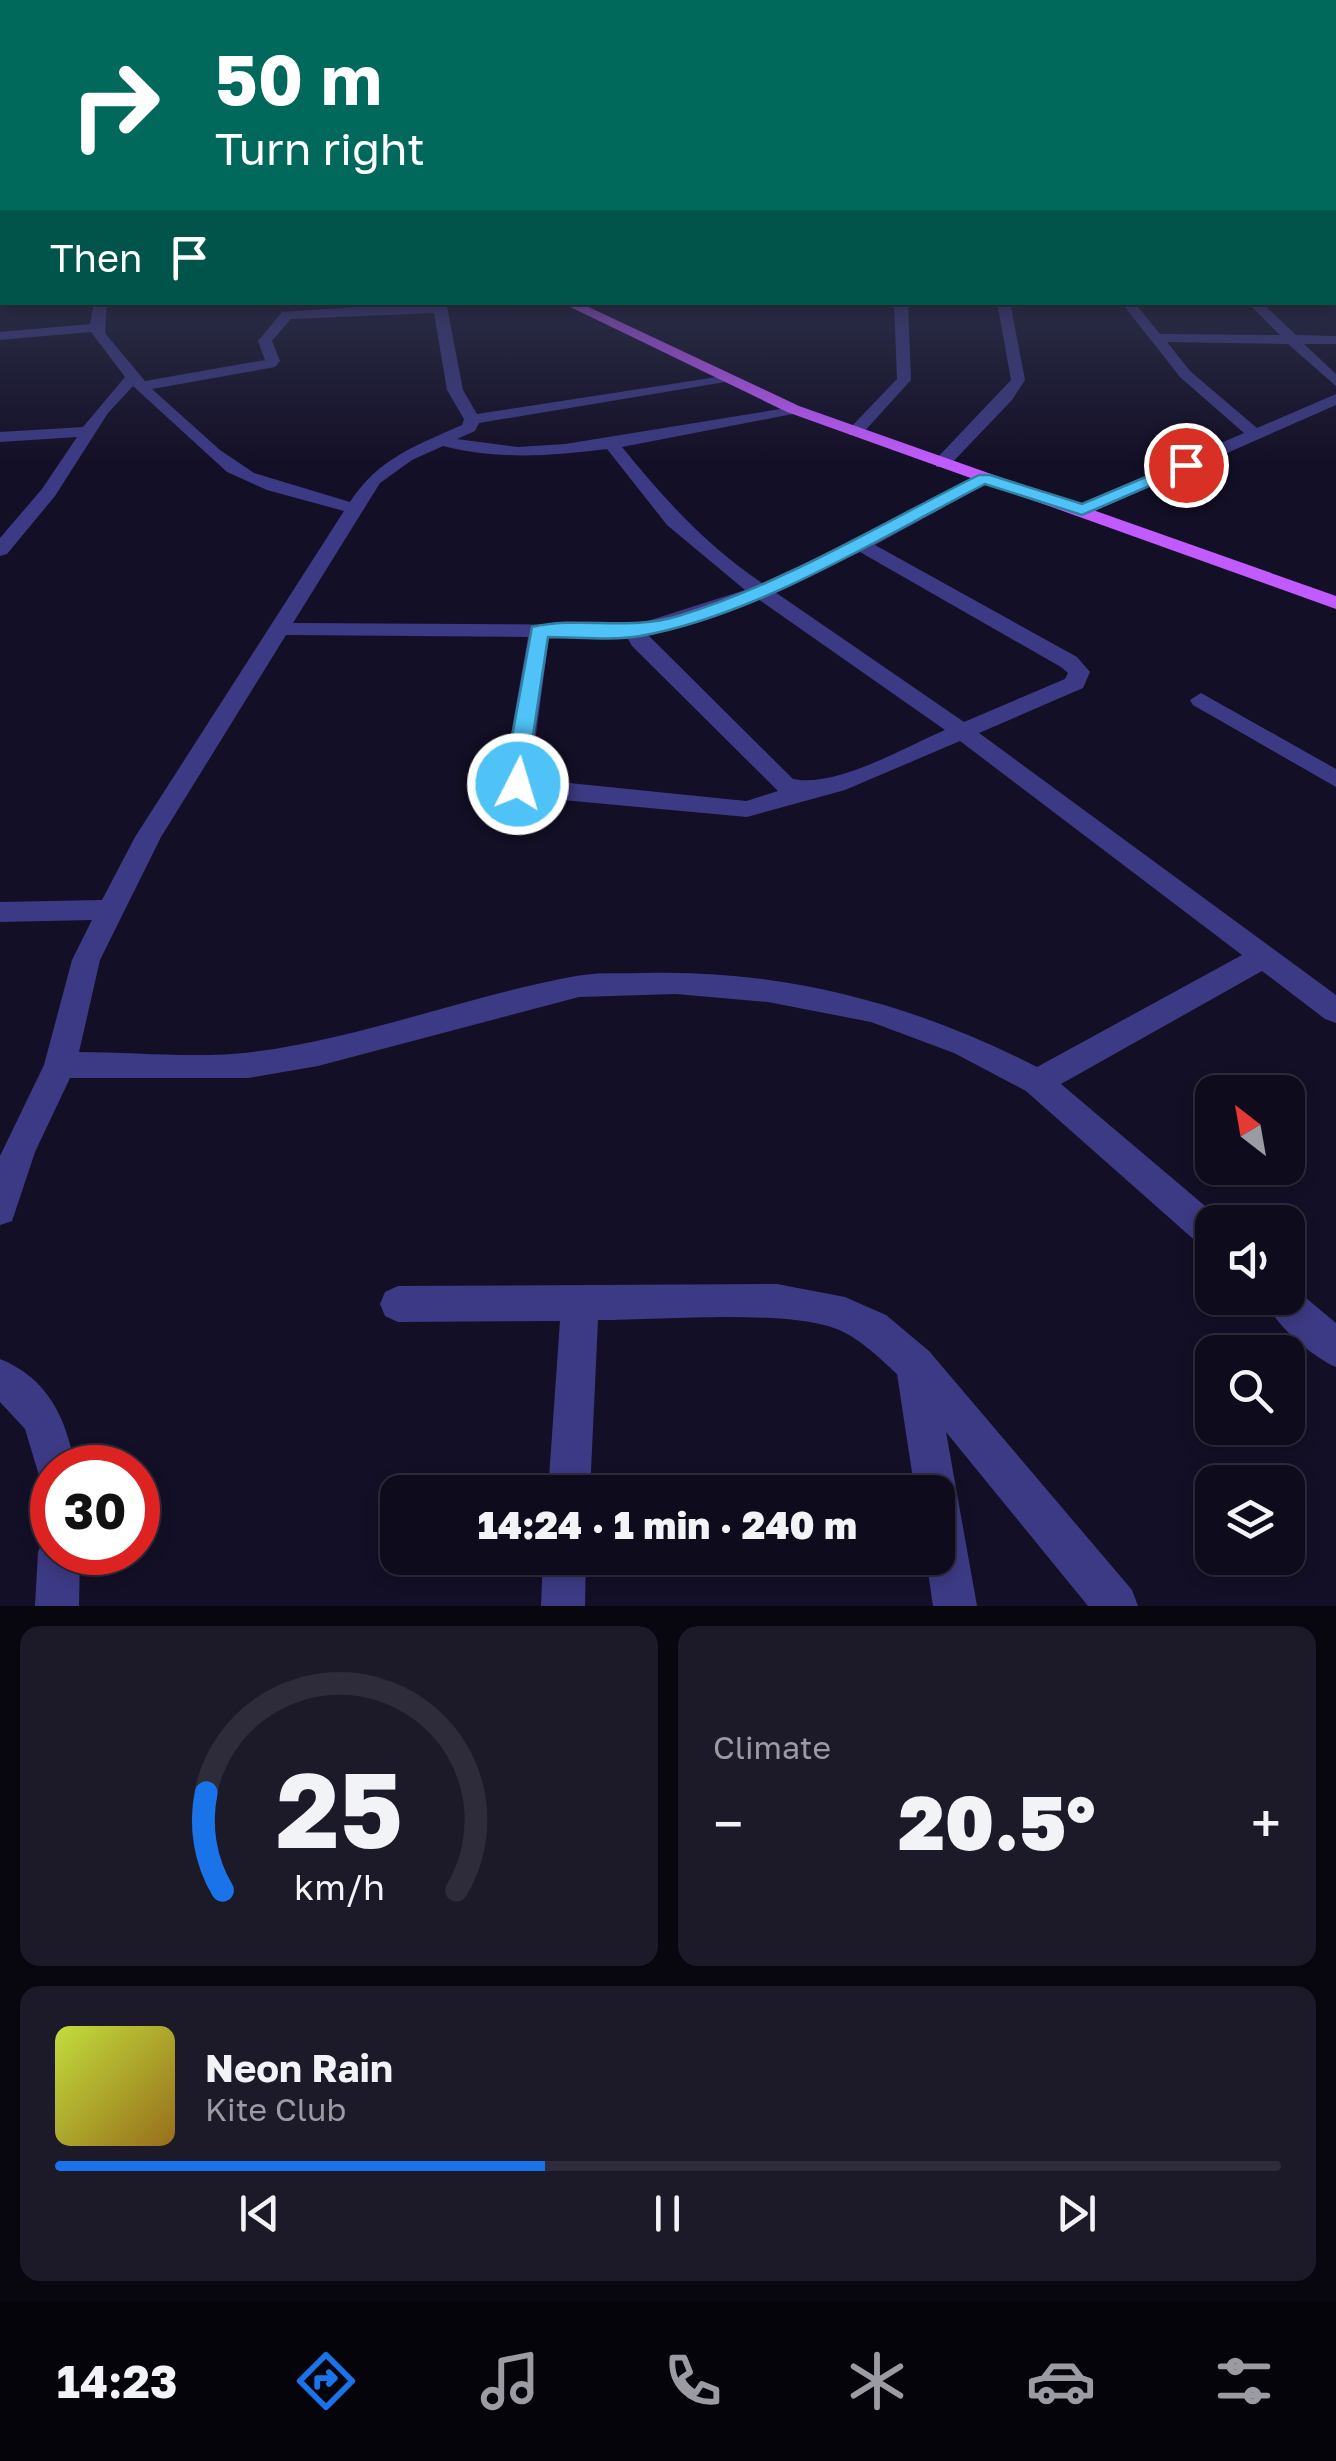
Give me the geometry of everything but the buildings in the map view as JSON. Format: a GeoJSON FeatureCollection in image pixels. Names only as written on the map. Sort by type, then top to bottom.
{"type":"FeatureCollection","features":[{"type":"Feature","properties":{"kind":"main road"},"geometry":{"type":"LineString","coordinates":[[591,314],[793,409],[1336,604]]}},
{"type":"Feature","properties":{"kind":"street"},"geometry":{"type":"LineString","coordinates":[[98,314],[96,327],[138,381],[225,465],[248,478],[352,508]]}},
{"type":"Feature","properties":{"kind":"street"},"geometry":{"type":"LineString","coordinates":[[0,550],[49,492],[102,410],[138,381],[270,364],[273,360],[265,341],[287,315],[305,314]]}},
{"type":"Feature","properties":{"kind":"street"},"geometry":{"type":"LineString","coordinates":[[441,314],[455,390],[472,419]]}},
{"type":"Feature","properties":{"kind":"street"},"geometry":{"type":"LineString","coordinates":[[855,432],[904,380],[901,314]]}},
{"type":"Feature","properties":{"kind":"street"},"geometry":{"type":"LineString","coordinates":[[942,463],[1008,398],[1018,380],[1005,314]]}},
{"type":"Feature","properties":{"kind":"street"},"geometry":{"type":"LineString","coordinates":[[1136,314],[1185,374],[1254,434]]}},
{"type":"Feature","properties":{"kind":"street"},"geometry":{"type":"LineString","coordinates":[[1265,314],[1336,382]]}},
{"type":"Feature","properties":{"kind":"street"},"geometry":{"type":"LineString","coordinates":[[0,336],[96,327]]}},
{"type":"Feature","properties":{"kind":"street"},"geometry":{"type":"LineString","coordinates":[[1155,338],[1336,340]]}},
{"type":"Feature","properties":{"kind":"street"},"geometry":{"type":"LineString","coordinates":[[472,419],[725,378]]}},
{"type":"Feature","properties":{"kind":"street"},"geometry":{"type":"LineString","coordinates":[[1082,510],[1336,399]]}},
{"type":"Feature","properties":{"kind":"street"},"geometry":{"type":"LineString","coordinates":[[444,441],[486,452],[610,443],[793,409]]}},
{"type":"Feature","properties":{"kind":"street"},"geometry":{"type":"LineString","coordinates":[[0,1210],[9,1152],[60,1065],[86,960],[148,837],[352,508],[389,466],[468,428],[472,419]]}},
{"type":"Feature","properties":{"kind":"street"},"geometry":{"type":"LineString","coordinates":[[0,438],[89,431]]}},
{"type":"Feature","properties":{"kind":"street"},"geometry":{"type":"LineString","coordinates":[[610,443],[673,521],[720,563],[962,731],[1336,1011]]}},
{"type":"Feature","properties":{"kind":"street"},"geometry":{"type":"LineString","coordinates":[[278,629],[635,631],[681,622],[761,590],[984,478]]}},
{"type":"Feature","properties":{"kind":"street"},"geometry":{"type":"LineString","coordinates":[[539,631],[516,775],[518,784],[530,788],[747,809],[836,784],[1075,683],[1079,672],[1070,662],[858,543]]}},
{"type":"Feature","properties":{"kind":"street"},"geometry":{"type":"LineString","coordinates":[[635,631],[639,642],[785,785],[808,790]]}},
{"type":"Feature","properties":{"kind":"street"},"geometry":{"type":"LineString","coordinates":[[1201,700],[1336,779]]}},
{"type":"Feature","properties":{"kind":"street"},"geometry":{"type":"LineString","coordinates":[[0,912],[111,910]]}},
{"type":"Feature","properties":{"kind":"street"},"geometry":{"type":"LineString","coordinates":[[1037,1082],[1263,957]]}},
{"type":"Feature","properties":{"kind":"street"},"geometry":{"type":"LineString","coordinates":[[60,1065],[248,1065],[318,1054],[579,986],[676,983],[768,991],[874,1010],[965,1044],[1037,1082],[1195,1219]]}},
{"type":"Feature","properties":{"kind":"street"},"geometry":{"type":"LineString","coordinates":[[398,1304],[777,1302],[832,1310],[874,1328],[915,1364],[1116,1606]]}},
{"type":"Feature","properties":{"kind":"street"},"geometry":{"type":"LineString","coordinates":[[570,1475],[580,1305]]}},
{"type":"Feature","properties":{"kind":"street"},"geometry":{"type":"LineString","coordinates":[[1300,1315],[1336,1348]]}},
{"type":"Feature","properties":{"kind":"street"},"geometry":{"type":"LineString","coordinates":[[915,1364],[934,1475]]}},
{"type":"Feature","properties":{"kind":"street"},"geometry":{"type":"LineString","coordinates":[[0,1378],[34,1402],[51,1445]]}},
{"type":"Feature","properties":{"kind":"street"},"geometry":{"type":"LineString","coordinates":[[57,1606],[58,1575]]}},
{"type":"Feature","properties":{"kind":"street"},"geometry":{"type":"LineString","coordinates":[[562,1606],[565,1575]]}},
{"type":"Feature","properties":{"kind":"street"},"geometry":{"type":"LineString","coordinates":[[950,1575],[955,1606]]}},
{"type":"Feature","properties":{"kind":"route"},"geometry":{"type":"LineString","coordinates":[[518,784],[516,775],[539,631],[635,631],[681,622],[743,600],[984,478],[1082,510],[1186,465]]}}]}
